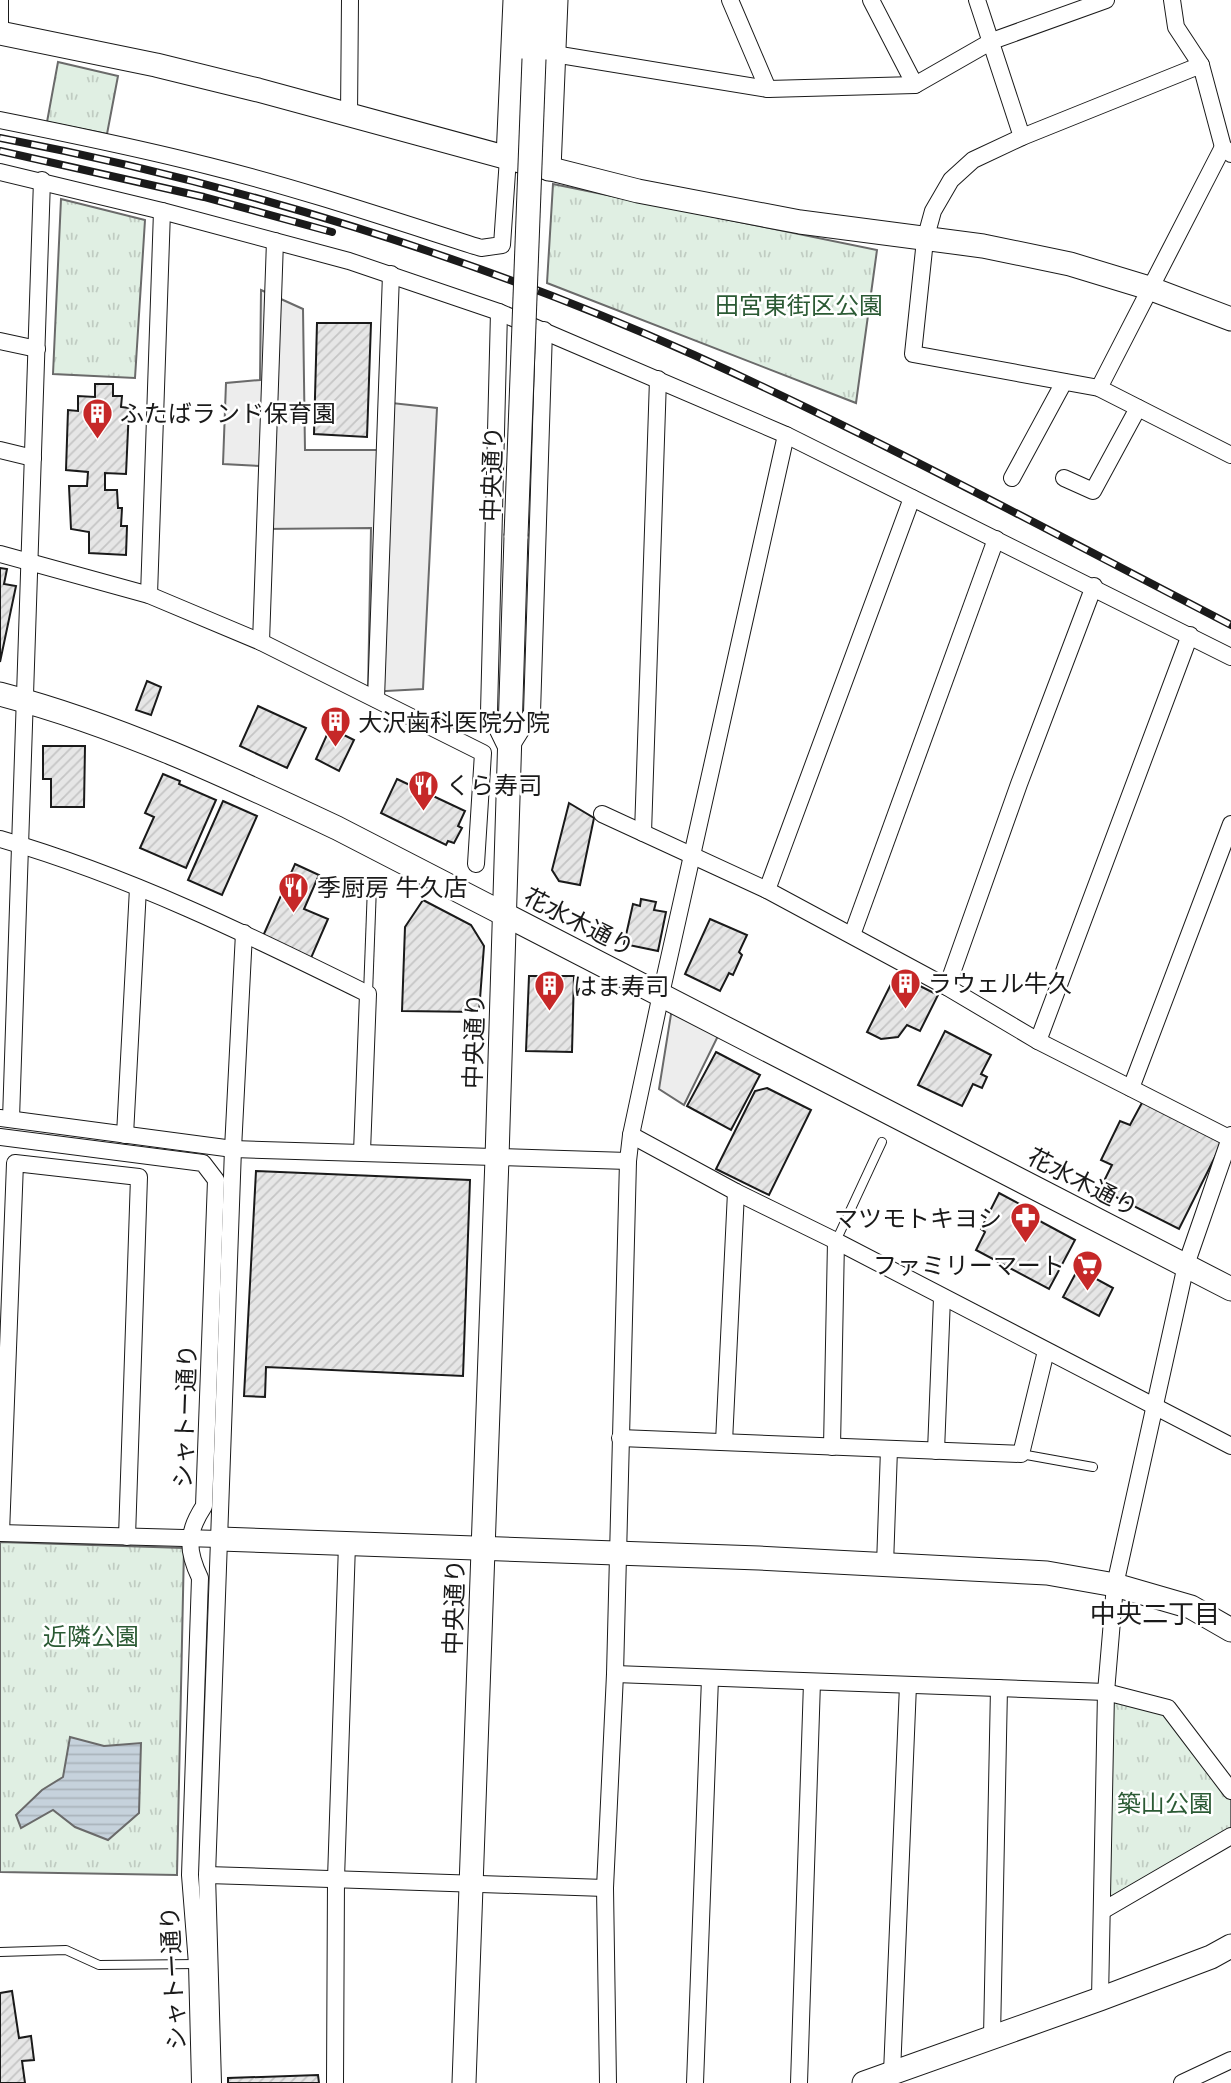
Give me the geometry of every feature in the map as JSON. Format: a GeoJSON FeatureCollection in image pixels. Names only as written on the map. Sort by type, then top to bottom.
{"type":"FeatureCollection","features":[{"type":"Feature","properties":{"kind":"street"},"geometry":{"type":"LineString","coordinates":[[1,0],[0,33],[167,68],[638,191],[800,222],[984,247],[1070,264],[1149,288],[1231,319]]}},
{"type":"Feature","properties":{"kind":"street"},"geometry":{"type":"LineString","coordinates":[[349,115],[350,0]]}},
{"type":"Feature","properties":{"kind":"street"},"geometry":{"type":"LineString","coordinates":[[0,120],[127,145],[292,188],[481,248],[502,245],[515,0]]}},
{"type":"Feature","properties":{"kind":"street","name":"中央通り"},"geometry":{"type":"LineString","coordinates":[[464,2083],[516,537],[544,56],[536,0]]}},
{"type":"Feature","properties":{"kind":"street"},"geometry":{"type":"LineString","coordinates":[[549,169],[544,56],[556,0]]}},
{"type":"Feature","properties":{"kind":"street"},"geometry":{"type":"LineString","coordinates":[[730,0],[768,89]]}},
{"type":"Feature","properties":{"kind":"street"},"geometry":{"type":"LineString","coordinates":[[871,0],[915,85]]}},
{"type":"Feature","properties":{"kind":"street"},"geometry":{"type":"LineString","coordinates":[[977,0],[1021,137]]}},
{"type":"Feature","properties":{"kind":"street"},"geometry":{"type":"LineString","coordinates":[[544,56],[768,89],[915,85],[992,41],[1107,0]]}},
{"type":"Feature","properties":{"kind":"street"},"geometry":{"type":"LineString","coordinates":[[1098,388],[1149,288],[1227,151],[1201,65],[1176,27],[1172,0]]}},
{"type":"Feature","properties":{"kind":"street"},"geometry":{"type":"LineString","coordinates":[[1201,65],[1021,137],[973,160],[951,180],[933,211],[925,240],[913,354],[1098,388],[1231,455]]}},
{"type":"Feature","properties":{"kind":"street"},"geometry":{"type":"LineString","coordinates":[[0,172],[42,180],[275,241],[391,274],[499,312],[786,435],[1094,586],[1231,657]]}},
{"type":"Feature","properties":{"kind":"street"},"geometry":{"type":"LineString","coordinates":[[42,180],[26,701],[6,1118],[233,1149],[628,1161]]}},
{"type":"Feature","properties":{"kind":"street"},"geometry":{"type":"LineString","coordinates":[[149,596],[162,211]]}},
{"type":"Feature","properties":{"kind":"street"},"geometry":{"type":"LineString","coordinates":[[261,642],[275,241]]}},
{"type":"Feature","properties":{"kind":"street"},"geometry":{"type":"LineString","coordinates":[[376,699],[391,274]]}},
{"type":"Feature","properties":{"kind":"street"},"geometry":{"type":"LineString","coordinates":[[499,312],[489,712],[508,751]]}},
{"type":"Feature","properties":{"kind":"street"},"geometry":{"type":"LineString","coordinates":[[508,751],[532,713],[544,330]]}},
{"type":"Feature","properties":{"kind":"street"},"geometry":{"type":"LineString","coordinates":[[0,341],[37,349]]}},
{"type":"Feature","properties":{"kind":"street"},"geometry":{"type":"LineString","coordinates":[[643,833],[658,379]]}},
{"type":"Feature","properties":{"kind":"street"},"geometry":{"type":"LineString","coordinates":[[1012,478],[1064,382]]}},
{"type":"Feature","properties":{"kind":"street"},"geometry":{"type":"LineString","coordinates":[[1064,478],[1093,491],[1138,408]]}},
{"type":"Feature","properties":{"kind":"street"},"geometry":{"type":"LineString","coordinates":[[608,2083],[605,1888],[615,1674],[628,1161],[661,994],[786,435]]}},
{"type":"Feature","properties":{"kind":"street"},"geometry":{"type":"LineString","coordinates":[[0,450],[33,457]]}},
{"type":"Feature","properties":{"kind":"street"},"geometry":{"type":"LineString","coordinates":[[768,890],[912,498]]}},
{"type":"Feature","properties":{"kind":"street"},"geometry":{"type":"LineString","coordinates":[[852,935],[996,539]]}},
{"type":"Feature","properties":{"kind":"street"},"geometry":{"type":"LineString","coordinates":[[0,554],[149,596],[261,642],[483,753],[476,864]]}},
{"type":"Feature","properties":{"kind":"street"},"geometry":{"type":"LineString","coordinates":[[947,987],[1019,784],[1094,586]]}},
{"type":"Feature","properties":{"kind":"street"},"geometry":{"type":"LineString","coordinates":[[1038,1041],[1189,635]]}},
{"type":"Feature","properties":{"kind":"street","name":"花水木通り"},"geometry":{"type":"LineString","coordinates":[[0,694],[134,737],[224,774],[504,913],[1231,1289]]}},
{"type":"Feature","properties":{"kind":"street"},"geometry":{"type":"LineString","coordinates":[[602,814],[768,890],[947,987],[1038,1041],[1231,1137],[1186,1265],[1115,1585],[1106,1692],[1100,1999]]}},
{"type":"Feature","properties":{"kind":"street"},"geometry":{"type":"LineString","coordinates":[[1131,1088],[1231,824]]}},
{"type":"Feature","properties":{"kind":"street"},"geometry":{"type":"LineString","coordinates":[[0,839],[138,888],[244,933],[368,994],[362,1152]]}},
{"type":"Feature","properties":{"kind":"street"},"geometry":{"type":"LineString","coordinates":[[125,1135],[138,888]]}},
{"type":"Feature","properties":{"kind":"street"},"geometry":{"type":"LineString","coordinates":[[213,2083],[203,1964],[233,1149],[244,933]]}},
{"type":"Feature","properties":{"kind":"street"},"geometry":{"type":"LineString","coordinates":[[631,1135],[736,1192],[1231,1446]]}},
{"type":"Feature","properties":{"kind":"street","name":"シャトー通り"},"geometry":{"type":"LineString","coordinates":[[0,1138],[203,1163],[216,1180],[204,1506],[193,1522],[189,1539],[192,1563],[200,1578],[190,1875],[203,1964],[200,2083]]}},
{"type":"Feature","properties":{"kind":"street"},"geometry":{"type":"LineString","coordinates":[[127,1537],[139,1177],[15,1163],[0,1533],[617,1553],[1047,1573],[1115,1585],[1191,1606],[1231,1630]]}},
{"type":"Feature","properties":{"kind":"street"},"geometry":{"type":"LineString","coordinates":[[724,1442],[736,1192]]}},
{"type":"Feature","properties":{"kind":"street"},"geometry":{"type":"LineString","coordinates":[[832,1447],[836,1241]]}},
{"type":"Feature","properties":{"kind":"street"},"geometry":{"type":"LineString","coordinates":[[936,1451],[943,1298]]}},
{"type":"Feature","properties":{"kind":"street"},"geometry":{"type":"LineString","coordinates":[[620,1438],[1021,1454],[1045,1350]]}},
{"type":"Feature","properties":{"kind":"street"},"geometry":{"type":"LineString","coordinates":[[886,1565],[889,1449]]}},
{"type":"Feature","properties":{"kind":"street"},"geometry":{"type":"LineString","coordinates":[[335,2083],[336,1879],[347,1544]]}},
{"type":"Feature","properties":{"kind":"street"},"geometry":{"type":"LineString","coordinates":[[615,1674],[1106,1692],[1168,1708],[1231,1791]]}},
{"type":"Feature","properties":{"kind":"street"},"geometry":{"type":"LineString","coordinates":[[695,2083],[710,1678]]}},
{"type":"Feature","properties":{"kind":"street"},"geometry":{"type":"LineString","coordinates":[[799,2083],[812,1682]]}},
{"type":"Feature","properties":{"kind":"street"},"geometry":{"type":"LineString","coordinates":[[892,2073],[908,1685]]}},
{"type":"Feature","properties":{"kind":"street"},"geometry":{"type":"LineString","coordinates":[[992,2037],[999,1688]]}},
{"type":"Feature","properties":{"kind":"street"},"geometry":{"type":"LineString","coordinates":[[1102,1911],[1231,1836]]}},
{"type":"Feature","properties":{"kind":"street"},"geometry":{"type":"LineString","coordinates":[[207,1875],[605,1888]]}},
{"type":"Feature","properties":{"kind":"street"},"geometry":{"type":"LineString","coordinates":[[864,2083],[1100,1999],[1211,1957],[1231,1946]]}},
{"type":"Feature","properties":{"kind":"street"},"geometry":{"type":"LineString","coordinates":[[1182,2083],[1231,2060]]}},
{"type":"Feature","properties":{"kind":"lane"},"geometry":{"type":"LineString","coordinates":[[368,994],[372,886]]}},
{"type":"Feature","properties":{"kind":"lane"},"geometry":{"type":"LineString","coordinates":[[836,1241],[882,1142]]}},
{"type":"Feature","properties":{"kind":"lane"},"geometry":{"type":"LineString","coordinates":[[1021,1454],[1093,1467]]}},
{"type":"Feature","properties":{"kind":"lane"},"geometry":{"type":"LineString","coordinates":[[0,1952],[66,1950],[99,1965],[203,1964]]}},
{"type":"Feature","properties":{"kind":"green space"},"geometry":{"type":"Polygon","coordinates":[[[58,62],[118,76],[107,134],[47,122],[58,62]]]}},
{"type":"Feature","properties":{"kind":"green space","name":"田宮東街区公園"},"geometry":{"type":"Polygon","coordinates":[[[553,184],[877,250],[856,403],[547,283],[553,184]]]}},
{"type":"Feature","properties":{"kind":"green space"},"geometry":{"type":"Polygon","coordinates":[[[61,199],[145,220],[135,378],[53,374],[61,199]]]}},
{"type":"Feature","properties":{"kind":"green space","name":"近隣公園"},"geometry":{"type":"Polygon","coordinates":[[[0,1542],[184,1548],[177,1875],[0,1872],[0,1542]]]}},
{"type":"Feature","properties":{"kind":"green space","name":"築山公園"},"geometry":{"type":"Polygon","coordinates":[[[1106,1692],[1168,1708],[1231,1791],[1231,1836],[1102,1911],[1106,1692]]]}},
{"type":"Feature","properties":{"kind":"shaded area"},"geometry":{"type":"Polygon","coordinates":[[[261,290],[303,309],[305,450],[377,450],[383,402],[437,408],[423,689],[368,692],[371,528],[261,529],[261,466],[223,464],[226,383],[260,380],[261,290]]]}},
{"type":"Feature","properties":{"kind":"shaded area"},"geometry":{"type":"Polygon","coordinates":[[[672,1008],[719,1034],[684,1105],[659,1089],[672,1008]]]}},
{"type":"Feature","properties":{"kind":"shaded area"},"geometry":{"type":"Polygon","coordinates":[[[70,1737],[104,1746],[141,1743],[139,1813],[108,1840],[75,1827],[53,1810],[21,1828],[16,1815],[42,1790],[63,1777],[70,1737]]]}},
{"type":"Feature","properties":{"kind":"building"},"geometry":{"type":"Polygon","coordinates":[[[317,323],[371,323],[367,437],[314,434],[317,323]]]}},
{"type":"Feature","properties":{"kind":"building","name":"ふたばランド保育園"},"geometry":{"type":"Polygon","coordinates":[[[95,384],[113,384],[113,396],[122,396],[121,407],[129,408],[126,474],[105,473],[105,490],[117,490],[118,508],[122,508],[121,526],[127,526],[126,555],[89,553],[89,532],[71,529],[69,486],[87,486],[88,472],[66,470],[68,410],[78,411],[78,396],[95,397],[95,384]]]}},
{"type":"Feature","properties":{"kind":"building"},"geometry":{"type":"Polygon","coordinates":[[[0,568],[7,569],[4,584],[16,586],[0,662],[0,568]]]}},
{"type":"Feature","properties":{"kind":"building"},"geometry":{"type":"Polygon","coordinates":[[[147,681],[161,687],[151,715],[136,710],[147,681]]]}},
{"type":"Feature","properties":{"kind":"building"},"geometry":{"type":"Polygon","coordinates":[[[258,706],[306,728],[287,768],[240,746],[258,706]]]}},
{"type":"Feature","properties":{"kind":"building","name":"大沢歯科医院分院"},"geometry":{"type":"Polygon","coordinates":[[[330,728],[354,740],[339,771],[316,759],[330,728]]]}},
{"type":"Feature","properties":{"kind":"building"},"geometry":{"type":"Polygon","coordinates":[[[43,746],[85,746],[84,807],[51,807],[51,779],[43,779],[43,746]]]}},
{"type":"Feature","properties":{"kind":"building"},"geometry":{"type":"Polygon","coordinates":[[[163,774],[216,800],[186,868],[140,848],[154,817],[145,813],[163,774]]]}},
{"type":"Feature","properties":{"kind":"building","name":"くら寿司"},"geometry":{"type":"Polygon","coordinates":[[[397,779],[465,811],[458,826],[462,828],[454,843],[448,841],[446,845],[381,813],[397,779]]]}},
{"type":"Feature","properties":{"kind":"building"},"geometry":{"type":"Polygon","coordinates":[[[223,801],[257,816],[222,895],[188,880],[223,801]]]}},
{"type":"Feature","properties":{"kind":"building"},"geometry":{"type":"Polygon","coordinates":[[[569,803],[594,818],[580,885],[559,881],[552,870],[569,803]]]}},
{"type":"Feature","properties":{"kind":"building","name":"季厨房 牛久店"},"geometry":{"type":"Polygon","coordinates":[[[295,864],[319,875],[304,909],[328,919],[311,958],[263,936],[295,864]]]}},
{"type":"Feature","properties":{"kind":"building"},"geometry":{"type":"Polygon","coordinates":[[[641,899],[656,902],[654,910],[666,912],[658,951],[624,944],[633,904],[640,906],[641,899]]]}},
{"type":"Feature","properties":{"kind":"building"},"geometry":{"type":"Polygon","coordinates":[[[423,900],[471,925],[484,946],[479,1012],[402,1011],[405,927],[423,900]]]}},
{"type":"Feature","properties":{"kind":"building"},"geometry":{"type":"Polygon","coordinates":[[[710,919],[747,935],[733,975],[729,973],[720,991],[685,974],[710,919]]]}},
{"type":"Feature","properties":{"kind":"building","name":"ラウェル牛久"},"geometry":{"type":"Polygon","coordinates":[[[896,974],[938,995],[920,1031],[907,1025],[898,1037],[881,1039],[867,1032],[896,974]]]}},
{"type":"Feature","properties":{"kind":"building","name":"はま寿司"},"geometry":{"type":"Polygon","coordinates":[[[529,976],[574,976],[572,1052],[526,1051],[529,976]]]}},
{"type":"Feature","properties":{"kind":"building"},"geometry":{"type":"Polygon","coordinates":[[[945,1031],[991,1055],[981,1074],[987,1077],[982,1088],[973,1084],[962,1106],[918,1085],[945,1031]]]}},
{"type":"Feature","properties":{"kind":"building"},"geometry":{"type":"Polygon","coordinates":[[[716,1052],[760,1075],[731,1130],[687,1106],[716,1052]]]}},
{"type":"Feature","properties":{"kind":"building"},"geometry":{"type":"Polygon","coordinates":[[[767,1088],[811,1110],[769,1195],[716,1169],[755,1091],[767,1088]]]}},
{"type":"Feature","properties":{"kind":"building"},"geometry":{"type":"Polygon","coordinates":[[[1144,1099],[1224,1139],[1179,1229],[1100,1189],[1112,1165],[1101,1160],[1120,1121],[1130,1125],[1144,1099]]]}},
{"type":"Feature","properties":{"kind":"building"},"geometry":{"type":"Polygon","coordinates":[[[256,1171],[470,1180],[463,1376],[266,1367],[265,1397],[244,1396],[256,1171]]]}},
{"type":"Feature","properties":{"kind":"building","name":"マツモトキヨシ"},"geometry":{"type":"Polygon","coordinates":[[[999,1193],[1038,1214],[1036,1219],[1075,1240],[1049,1289],[976,1250],[985,1232],[981,1229],[999,1193]]]}},
{"type":"Feature","properties":{"kind":"building","name":"ファミリーマート"},"geometry":{"type":"Polygon","coordinates":[[[1078,1269],[1113,1288],[1099,1316],[1063,1297],[1078,1269]]]}},
{"type":"Feature","properties":{"kind":"building"},"geometry":{"type":"Polygon","coordinates":[[[12,1991],[19,2038],[31,2036],[34,2060],[22,2061],[25,2083],[0,2083],[0,1993],[12,1991]]]}},
{"type":"Feature","properties":{"kind":"building"},"geometry":{"type":"Polygon","coordinates":[[[318,2075],[319,2083],[228,2083],[228,2078],[318,2075]]]}},
{"type":"Feature","properties":{"kind":"railway"},"geometry":{"type":"LineString","coordinates":[[0,138],[177,177],[353,227],[440,255],[611,319],[830,419],[1231,625]]}},
{"type":"Feature","properties":{"kind":"railway"},"geometry":{"type":"LineString","coordinates":[[0,151],[204,197],[332,232]]}},
{"type":"Feature","properties":{"kind":"place","name":"ふたばランド保育園"},"geometry":{"type":"Point","coordinates":[97,440]}},
{"type":"Feature","properties":{"kind":"place","name":"大沢歯科医院分院"},"geometry":{"type":"Point","coordinates":[335,749]}},
{"type":"Feature","properties":{"kind":"place","name":"くら寿司"},"geometry":{"type":"Point","coordinates":[423,812]}},
{"type":"Feature","properties":{"kind":"place","name":"季厨房 牛久店"},"geometry":{"type":"Point","coordinates":[294,914]}},
{"type":"Feature","properties":{"kind":"place","name":"ラウェル牛久"},"geometry":{"type":"Point","coordinates":[905,1010]}},
{"type":"Feature","properties":{"kind":"place","name":"はま寿司"},"geometry":{"type":"Point","coordinates":[550,1013]}},
{"type":"Feature","properties":{"kind":"place","name":"マツモトキヨシ"},"geometry":{"type":"Point","coordinates":[1025,1245]}},
{"type":"Feature","properties":{"kind":"place","name":"ファミリーマート"},"geometry":{"type":"Point","coordinates":[1088,1292]}},
{"type":"Feature","properties":{"kind":"district","name":"中央二丁目"},"geometry":{"type":"Point","coordinates":[1155,1614]}}]}
